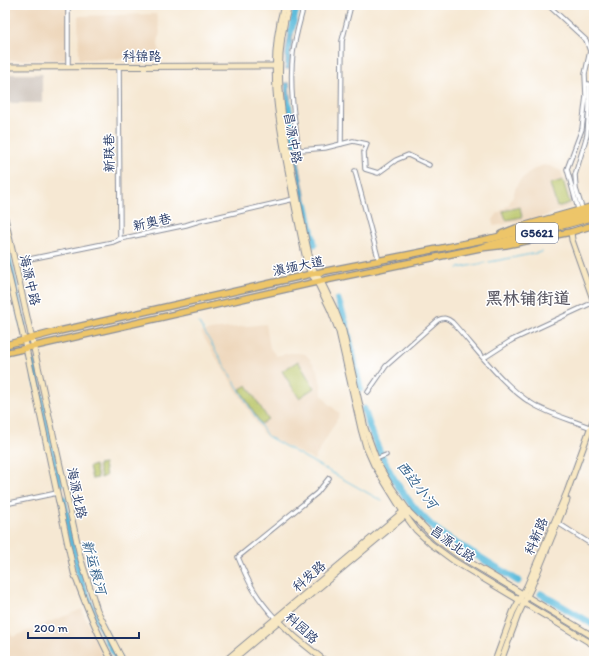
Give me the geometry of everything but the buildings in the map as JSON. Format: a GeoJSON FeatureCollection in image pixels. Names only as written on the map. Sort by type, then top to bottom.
{"type":"FeatureCollection","features":[{"type":"Feature","properties":{"kind":"highway","name":"G5621"},"geometry":{"type":"LineString","coordinates":[[489,239],[594,211]]}},
{"type":"Feature","properties":{"kind":"highway","name":"G5621"},"geometry":{"type":"LineString","coordinates":[[480,248],[594,217]]}},
{"type":"Feature","properties":{"kind":"main road","name":"昌源中路"},"geometry":{"type":"LineString","coordinates":[[284,5],[278,33],[277,67],[280,105],[313,273]]}},
{"type":"Feature","properties":{"kind":"main road","name":"昌源中路"},"geometry":{"type":"LineString","coordinates":[[289,5],[282,33],[275,83],[278,121],[307,264],[313,273]]}},
{"type":"Feature","properties":{"kind":"main road","name":"科锦路"},"geometry":{"type":"LineString","coordinates":[[5,67],[277,67]]}},
{"type":"Feature","properties":{"kind":"main road","name":"滇缅大道"},"geometry":{"type":"LineString","coordinates":[[5,345],[313,273],[489,239],[516,228],[594,206]]}},
{"type":"Feature","properties":{"kind":"main road","name":"海源中路"},"geometry":{"type":"LineString","coordinates":[[5,218],[34,346]]}},
{"type":"Feature","properties":{"kind":"main road","name":"滇缅大道"},"geometry":{"type":"LineString","coordinates":[[5,352],[319,281],[480,248],[506,245],[571,232],[594,225]]}},
{"type":"Feature","properties":{"kind":"main road"},"geometry":{"type":"LineString","coordinates":[[571,232],[572,240],[594,302]]}},
{"type":"Feature","properties":{"kind":"main road","name":"海源中路"},"geometry":{"type":"LineString","coordinates":[[5,260],[26,348]]}},
{"type":"Feature","properties":{"kind":"main road","name":"昌源北路"},"geometry":{"type":"LineString","coordinates":[[313,273],[335,310],[343,331],[365,428],[377,459],[416,530],[431,544],[454,561],[594,645]]}},
{"type":"Feature","properties":{"kind":"main road","name":"昌源北路"},"geometry":{"type":"LineString","coordinates":[[319,281],[339,332],[366,447],[374,465],[406,512],[436,539],[458,555],[594,637]]}},
{"type":"Feature","properties":{"kind":"main road","name":"海源北路"},"geometry":{"type":"LineString","coordinates":[[34,346],[81,560],[97,610],[123,661]]}},
{"type":"Feature","properties":{"kind":"main road","name":"海源北路"},"geometry":{"type":"LineString","coordinates":[[26,348],[74,573],[87,607],[112,661]]}},
{"type":"Feature","properties":{"kind":"main road","name":"科新路"},"geometry":{"type":"LineString","coordinates":[[496,661],[513,612],[525,595],[558,523],[593,428],[594,418]]}},
{"type":"Feature","properties":{"kind":"main road","name":"科新路"},"geometry":{"type":"LineString","coordinates":[[525,595],[593,428]]}},
{"type":"Feature","properties":{"kind":"main road","name":"科发路"},"geometry":{"type":"LineString","coordinates":[[231,661],[406,512]]}},
{"type":"Feature","properties":{"kind":"main road","name":"科新路"},"geometry":{"type":"LineString","coordinates":[[501,661],[521,602]]}},
{"type":"Feature","properties":{"kind":"main road","name":"科发路"},"geometry":{"type":"LineString","coordinates":[[225,661],[278,620]]}},
{"type":"Feature","properties":{"kind":"main road","name":"科园路"},"geometry":{"type":"LineString","coordinates":[[278,620],[293,639],[320,661]]}},
{"type":"Feature","properties":{"kind":"main road","name":"科园路"},"geometry":{"type":"LineString","coordinates":[[278,620],[295,637],[325,661]]}},
{"type":"Feature","properties":{"kind":"street"},"geometry":{"type":"LineString","coordinates":[[68,5],[68,67]]}},
{"type":"Feature","properties":{"kind":"street"},"geometry":{"type":"LineString","coordinates":[[299,150],[294,114],[292,78],[294,52],[304,5]]}},
{"type":"Feature","properties":{"kind":"street"},"geometry":{"type":"LineString","coordinates":[[342,144],[342,41],[351,5]]}},
{"type":"Feature","properties":{"kind":"street"},"geometry":{"type":"LineString","coordinates":[[548,5],[586,40],[590,54],[585,74],[588,96],[586,135],[575,175],[580,209]]}},
{"type":"Feature","properties":{"kind":"street","name":"新联巷"},"geometry":{"type":"LineString","coordinates":[[119,67],[120,238]]}},
{"type":"Feature","properties":{"kind":"street"},"geometry":{"type":"LineString","coordinates":[[580,209],[567,169],[582,130],[588,96]]}},
{"type":"Feature","properties":{"kind":"street"},"geometry":{"type":"LineString","coordinates":[[288,151],[325,148],[353,142],[367,144],[364,152],[365,168],[378,173],[396,160],[408,155],[429,165]]}},
{"type":"Feature","properties":{"kind":"street"},"geometry":{"type":"LineString","coordinates":[[355,172],[379,261]]}},
{"type":"Feature","properties":{"kind":"street","name":"新奥巷"},"geometry":{"type":"LineString","coordinates":[[15,262],[113,242],[120,238],[294,200]]}},
{"type":"Feature","properties":{"kind":"street"},"geometry":{"type":"LineString","coordinates":[[484,358],[512,340],[594,302]]}},
{"type":"Feature","properties":{"kind":"street"},"geometry":{"type":"LineString","coordinates":[[368,392],[386,366],[438,320],[447,318],[501,377],[531,403],[548,412],[593,428]]}},
{"type":"Feature","properties":{"kind":"street"},"geometry":{"type":"LineString","coordinates":[[377,459],[385,456]]}},
{"type":"Feature","properties":{"kind":"street"},"geometry":{"type":"LineString","coordinates":[[278,620],[261,603],[248,581],[238,557],[317,493],[329,478]]}},
{"type":"Feature","properties":{"kind":"street"},"geometry":{"type":"LineString","coordinates":[[5,504],[57,493]]}},
{"type":"Feature","properties":{"kind":"street"},"geometry":{"type":"LineString","coordinates":[[558,523],[594,546]]}},
{"type":"Feature","properties":{"kind":"shaded area"},"geometry":{"type":"Polygon","coordinates":[[[5,5],[68,5],[68,56],[62,60],[5,60],[5,5]]]}},
{"type":"Feature","properties":{"kind":"shaded area"},"geometry":{"type":"Polygon","coordinates":[[[156,14],[160,31],[158,44],[160,52],[151,58],[79,59],[78,16],[156,14]]]}},
{"type":"Feature","properties":{"kind":"shaded area"},"geometry":{"type":"Polygon","coordinates":[[[7,74],[42,74],[42,103],[5,103],[5,77],[7,74]]]}},
{"type":"Feature","properties":{"kind":"shaded area"},"geometry":{"type":"Polygon","coordinates":[[[543,165],[550,166],[561,171],[572,207],[540,218],[494,226],[492,221],[498,213],[509,204],[520,180],[531,171],[543,165]]]}},
{"type":"Feature","properties":{"kind":"shaded area"},"geometry":{"type":"Polygon","coordinates":[[[266,324],[270,348],[276,356],[290,353],[305,354],[318,371],[322,395],[340,414],[314,460],[263,434],[201,333],[210,330],[266,324]]]}},
{"type":"Feature","properties":{"kind":"shaded area"},"geometry":{"type":"Polygon","coordinates":[[[82,609],[104,661],[5,661],[5,627],[13,637],[82,609]]]}},
{"type":"Feature","properties":{"kind":"green space"},"geometry":{"type":"Polygon","coordinates":[[[563,180],[570,203],[557,207],[550,184],[563,180]]]}},
{"type":"Feature","properties":{"kind":"green space"},"geometry":{"type":"Polygon","coordinates":[[[520,207],[522,217],[506,220],[503,211],[520,207]]]}},
{"type":"Feature","properties":{"kind":"green space"},"geometry":{"type":"Polygon","coordinates":[[[298,361],[314,388],[299,398],[282,371],[298,361]]]}},
{"type":"Feature","properties":{"kind":"green space"},"geometry":{"type":"Polygon","coordinates":[[[247,385],[268,419],[261,424],[240,389],[247,385]]]}},
{"type":"Feature","properties":{"kind":"green space"},"geometry":{"type":"Polygon","coordinates":[[[104,464],[106,476],[101,478],[98,465],[104,464]]]}},
{"type":"Feature","properties":{"kind":"green space"},"geometry":{"type":"Polygon","coordinates":[[[95,465],[98,478],[92,479],[89,467],[95,465]]]}},
{"type":"Feature","properties":{"kind":"water"},"geometry":{"type":"Polygon","coordinates":[[[291,22],[295,23],[289,69],[286,69],[286,52],[291,22]]]}},
{"type":"Feature","properties":{"kind":"water"},"geometry":{"type":"Polygon","coordinates":[[[285,83],[289,83],[291,112],[287,112],[285,83]]]}},
{"type":"Feature","properties":{"kind":"water"},"geometry":{"type":"Polygon","coordinates":[[[288,120],[292,120],[296,145],[292,145],[288,120]]]}},
{"type":"Feature","properties":{"kind":"water"},"geometry":{"type":"Polygon","coordinates":[[[294,153],[297,153],[308,211],[305,212],[294,153]]]}},
{"type":"Feature","properties":{"kind":"water"},"geometry":{"type":"Polygon","coordinates":[[[307,223],[311,223],[315,243],[312,244],[307,223]]]}},
{"type":"Feature","properties":{"kind":"waterway","name":"西边小河"},"geometry":{"type":"LineString","coordinates":[[291,31],[297,5]]}},
{"type":"Feature","properties":{"kind":"waterway","name":"西边小河"},"geometry":{"type":"LineString","coordinates":[[288,103],[294,145]]}},
{"type":"Feature","properties":{"kind":"waterway","name":"西边小河"},"geometry":{"type":"LineString","coordinates":[[305,203],[314,244]]}},
{"type":"Feature","properties":{"kind":"waterway","name":"新运粮河"},"geometry":{"type":"LineString","coordinates":[[5,245],[23,324]]}},
{"type":"Feature","properties":{"kind":"waterway"},"geometry":{"type":"LineString","coordinates":[[458,268],[542,252]]}},
{"type":"Feature","properties":{"kind":"waterway","name":"西边小河"},"geometry":{"type":"LineString","coordinates":[[338,300],[346,324],[360,389]]}},
{"type":"Feature","properties":{"kind":"waterway"},"geometry":{"type":"LineString","coordinates":[[199,323],[267,436],[382,501]]}},
{"type":"Feature","properties":{"kind":"waterway"},"geometry":{"type":"LineString","coordinates":[[33,362],[60,484]]}},
{"type":"Feature","properties":{"kind":"waterway","name":"西边小河"},"geometry":{"type":"LineString","coordinates":[[364,409],[376,444],[384,461],[402,492],[413,506],[442,535],[518,581]]}},
{"type":"Feature","properties":{"kind":"waterway","name":"新运粮河"},"geometry":{"type":"LineString","coordinates":[[63,499],[80,578],[100,626],[119,661]]}},
{"type":"Feature","properties":{"kind":"waterway","name":"西边小河"},"geometry":{"type":"LineString","coordinates":[[541,594],[594,625]]}},
{"type":"Feature","properties":{"kind":"district","name":"黑林铺街道"},"geometry":{"type":"Point","coordinates":[528,298]}}]}
